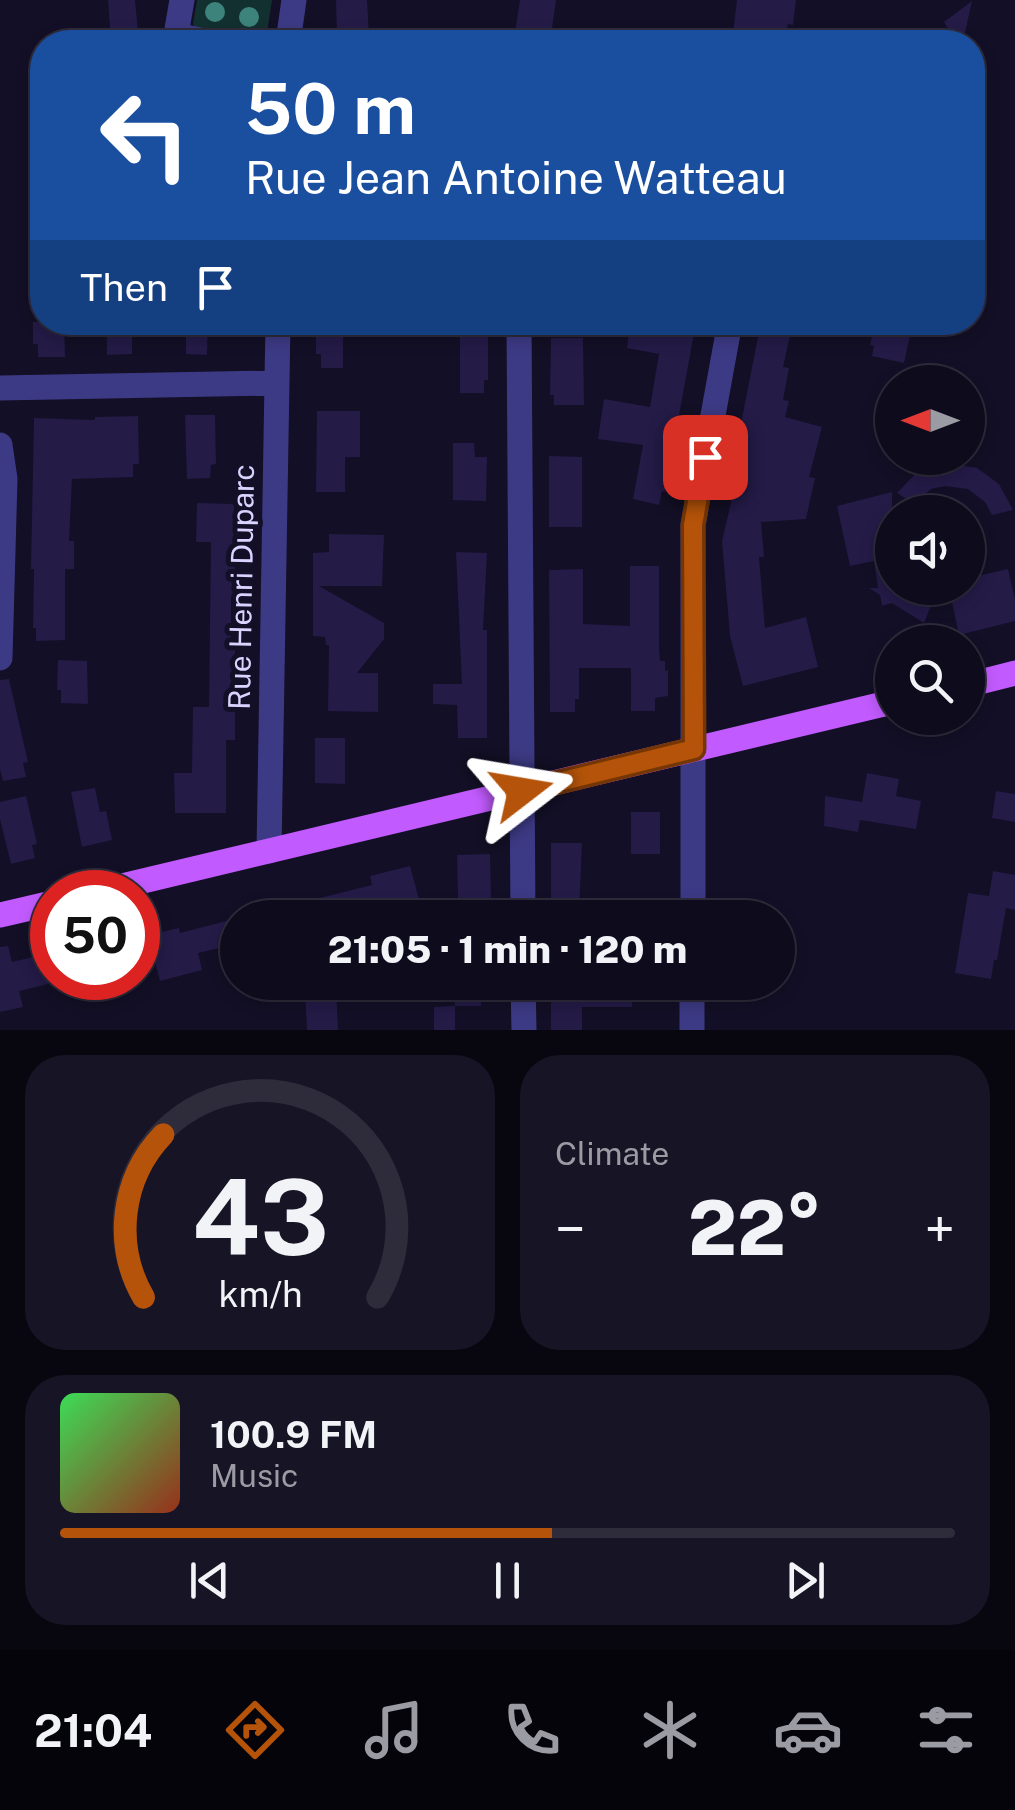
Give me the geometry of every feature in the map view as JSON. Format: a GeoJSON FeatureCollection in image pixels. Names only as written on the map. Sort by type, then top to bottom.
{"type":"FeatureCollection","features":[{"type":"Feature","properties":{"kind":"main road"},"geometry":{"type":"LineString","coordinates":[[985,680],[1015,673]]}},
{"type":"Feature","properties":{"kind":"main road"},"geometry":{"type":"LineString","coordinates":[[160,877],[875,706]]}},
{"type":"Feature","properties":{"kind":"main road"},"geometry":{"type":"LineString","coordinates":[[0,915],[30,908]]}},
{"type":"Feature","properties":{"kind":"street"},"geometry":{"type":"LineString","coordinates":[[178,30],[182,0]]}},
{"type":"Feature","properties":{"kind":"street"},"geometry":{"type":"LineString","coordinates":[[290,30],[294,0]]}},
{"type":"Feature","properties":{"kind":"street","name":"Rue Henri Duparc"},"geometry":{"type":"LineString","coordinates":[[269,852],[278,335]]}},
{"type":"Feature","properties":{"kind":"street"},"geometry":{"type":"LineString","coordinates":[[518,335],[522,900]]}},
{"type":"Feature","properties":{"kind":"street"},"geometry":{"type":"LineString","coordinates":[[693,900],[693,525],[728,335]]}},
{"type":"Feature","properties":{"kind":"street"},"geometry":{"type":"LineString","coordinates":[[0,388],[276,383]]}},
{"type":"Feature","properties":{"kind":"street"},"geometry":{"type":"LineString","coordinates":[[0,445],[5,480],[0,658]]}},
{"type":"Feature","properties":{"kind":"street"},"geometry":{"type":"LineString","coordinates":[[523,1000],[524,1030]]}},
{"type":"Feature","properties":{"kind":"street"},"geometry":{"type":"LineString","coordinates":[[692,1000],[692,1030]]}},
{"type":"Feature","properties":{"kind":"green space"},"geometry":{"type":"Polygon","coordinates":[[[197,0],[272,0],[267,30],[204,30],[196,29],[193,24],[197,0]]]}},
{"type":"Feature","properties":{"kind":"building"},"geometry":{"type":"Polygon","coordinates":[[[108,0],[135,0],[138,30],[110,30],[108,0]]]}},
{"type":"Feature","properties":{"kind":"building"},"geometry":{"type":"Polygon","coordinates":[[[336,0],[367,0],[369,30],[337,30],[336,0]]]}},
{"type":"Feature","properties":{"kind":"building"},"geometry":{"type":"Polygon","coordinates":[[[520,0],[556,0],[552,30],[515,30],[520,0]]]}},
{"type":"Feature","properties":{"kind":"building"},"geometry":{"type":"Polygon","coordinates":[[[737,0],[796,0],[793,25],[788,24],[787,30],[733,30],[737,0]]]}},
{"type":"Feature","properties":{"kind":"building"},"geometry":{"type":"Polygon","coordinates":[[[972,1],[966,30],[949,30],[944,22],[972,1]]]}},
{"type":"Feature","properties":{"kind":"building"},"geometry":{"type":"Polygon","coordinates":[[[33,335],[64,335],[65,357],[38,357],[38,344],[33,344],[33,335]]]}},
{"type":"Feature","properties":{"kind":"building"},"geometry":{"type":"Polygon","coordinates":[[[107,335],[132,335],[132,354],[107,355],[107,335]]]}},
{"type":"Feature","properties":{"kind":"building"},"geometry":{"type":"Polygon","coordinates":[[[186,335],[208,335],[207,355],[186,354],[186,335]]]}},
{"type":"Feature","properties":{"kind":"building"},"geometry":{"type":"Polygon","coordinates":[[[316,335],[343,335],[343,368],[321,368],[321,354],[316,354],[316,335]]]}},
{"type":"Feature","properties":{"kind":"building"},"geometry":{"type":"Polygon","coordinates":[[[460,335],[488,335],[488,380],[484,380],[484,393],[460,393],[460,335]]]}},
{"type":"Feature","properties":{"kind":"building"},"geometry":{"type":"Polygon","coordinates":[[[629,335],[694,335],[665,492],[662,491],[659,505],[633,499],[643,445],[598,439],[604,399],[650,407],[659,354],[627,348],[629,335]]]}},
{"type":"Feature","properties":{"kind":"building"},"geometry":{"type":"Polygon","coordinates":[[[758,335],[790,335],[783,367],[789,368],[783,400],[789,401],[785,417],[822,427],[809,477],[815,478],[806,519],[761,522],[764,557],[759,557],[765,628],[806,617],[818,667],[743,686],[730,636],[722,541],[734,490],[728,489],[758,335]]]}},
{"type":"Feature","properties":{"kind":"building"},"geometry":{"type":"Polygon","coordinates":[[[872,335],[910,335],[904,363],[872,356],[874,346],[870,345],[872,335]]]}},
{"type":"Feature","properties":{"kind":"building"},"geometry":{"type":"Polygon","coordinates":[[[551,338],[583,338],[584,405],[554,405],[554,395],[550,395],[551,338]]]}},
{"type":"Feature","properties":{"kind":"building"},"geometry":{"type":"Polygon","coordinates":[[[317,411],[360,411],[360,457],[345,457],[345,492],[316,492],[317,411]]]}},
{"type":"Feature","properties":{"kind":"building"},"geometry":{"type":"Polygon","coordinates":[[[185,415],[215,415],[216,464],[211,465],[210,478],[187,479],[185,415]]]}},
{"type":"Feature","properties":{"kind":"building"},"geometry":{"type":"Polygon","coordinates":[[[138,416],[139,464],[133,464],[133,477],[72,479],[69,541],[74,541],[74,569],[65,569],[65,640],[36,641],[31,569],[34,418],[95,420],[138,416]]]}},
{"type":"Feature","properties":{"kind":"building"},"geometry":{"type":"Polygon","coordinates":[[[453,443],[474,443],[475,457],[487,457],[486,501],[453,500],[453,443]]]}},
{"type":"Feature","properties":{"kind":"building"},"geometry":{"type":"Polygon","coordinates":[[[549,456],[582,457],[582,527],[549,527],[549,456]]]}},
{"type":"Feature","properties":{"kind":"building"},"geometry":{"type":"Polygon","coordinates":[[[985,474],[999,484],[1013,510],[992,515],[985,495],[976,495],[968,489],[945,486],[924,495],[897,493],[914,475],[985,474]]]}},
{"type":"Feature","properties":{"kind":"building"},"geometry":{"type":"Polygon","coordinates":[[[875,496],[875,568],[874,561],[850,566],[837,506],[875,496]]]}},
{"type":"Feature","properties":{"kind":"building"},"geometry":{"type":"Polygon","coordinates":[[[197,503],[234,504],[235,600],[231,600],[231,640],[235,640],[235,740],[226,740],[226,813],[175,813],[174,773],[192,773],[193,707],[209,707],[211,542],[196,542],[197,503]]]}},
{"type":"Feature","properties":{"kind":"building"},"geometry":{"type":"Polygon","coordinates":[[[329,534],[384,535],[382,586],[319,586],[384,623],[384,639],[357,673],[378,673],[378,712],[328,711],[329,645],[325,637],[313,636],[313,553],[329,552],[329,534]]]}},
{"type":"Feature","properties":{"kind":"building"},"geometry":{"type":"Polygon","coordinates":[[[456,552],[487,553],[483,630],[487,630],[487,738],[458,738],[457,705],[433,704],[433,684],[462,684],[456,552]]]}},
{"type":"Feature","properties":{"kind":"building"},"geometry":{"type":"Polygon","coordinates":[[[630,566],[659,566],[659,649],[660,661],[665,661],[665,671],[668,670],[668,696],[655,698],[655,711],[631,711],[631,668],[579,668],[575,712],[550,712],[549,570],[583,569],[583,624],[630,626],[630,566]]]}},
{"type":"Feature","properties":{"kind":"building"},"geometry":{"type":"Polygon","coordinates":[[[1008,569],[1015,621],[985,628],[985,625],[957,625],[953,605],[985,605],[985,574],[1008,569]]]}},
{"type":"Feature","properties":{"kind":"building"},"geometry":{"type":"Polygon","coordinates":[[[895,605],[931,605],[924,623],[895,605]]]}},
{"type":"Feature","properties":{"kind":"building"},"geometry":{"type":"Polygon","coordinates":[[[58,660],[87,661],[88,704],[61,703],[61,690],[57,690],[58,660]]]}},
{"type":"Feature","properties":{"kind":"building"},"geometry":{"type":"Polygon","coordinates":[[[9,679],[28,762],[23,763],[26,777],[3,781],[0,680],[9,679]]]}},
{"type":"Feature","properties":{"kind":"building"},"geometry":{"type":"Polygon","coordinates":[[[315,738],[345,738],[345,784],[315,783],[315,738]]]}},
{"type":"Feature","properties":{"kind":"building"},"geometry":{"type":"Polygon","coordinates":[[[867,773],[899,779],[896,796],[921,801],[916,829],[860,820],[858,832],[824,826],[825,796],[862,802],[867,773]]]}},
{"type":"Feature","properties":{"kind":"building"},"geometry":{"type":"Polygon","coordinates":[[[95,788],[100,812],[106,811],[112,840],[82,847],[71,792],[95,788]]]}},
{"type":"Feature","properties":{"kind":"building"},"geometry":{"type":"Polygon","coordinates":[[[996,791],[1015,794],[1015,822],[992,818],[996,791]]]}},
{"type":"Feature","properties":{"kind":"building"},"geometry":{"type":"Polygon","coordinates":[[[26,796],[37,844],[32,845],[35,858],[11,864],[0,802],[26,796]]]}},
{"type":"Feature","properties":{"kind":"building"},"geometry":{"type":"Polygon","coordinates":[[[631,812],[660,812],[660,854],[631,854],[631,812]]]}},
{"type":"Feature","properties":{"kind":"building"},"geometry":{"type":"Polygon","coordinates":[[[551,843],[582,843],[580,900],[551,900],[551,843]]]}},
{"type":"Feature","properties":{"kind":"building"},"geometry":{"type":"Polygon","coordinates":[[[490,854],[491,898],[458,898],[457,855],[490,854]]]}},
{"type":"Feature","properties":{"kind":"building"},"geometry":{"type":"Polygon","coordinates":[[[410,866],[419,900],[312,900],[372,885],[370,876],[410,866]]]}},
{"type":"Feature","properties":{"kind":"building"},"geometry":{"type":"Polygon","coordinates":[[[993,871],[1015,875],[1015,910],[1006,908],[991,979],[955,973],[968,893],[989,896],[993,871]]]}},
{"type":"Feature","properties":{"kind":"building"},"geometry":{"type":"Polygon","coordinates":[[[220,923],[220,948],[198,953],[202,970],[160,981],[160,932],[179,928],[180,933],[220,923]]]}},
{"type":"Feature","properties":{"kind":"building"},"geometry":{"type":"Polygon","coordinates":[[[8,946],[12,962],[30,958],[30,988],[19,991],[23,1007],[0,1012],[0,947],[8,946]]]}},
{"type":"Feature","properties":{"kind":"building"},"geometry":{"type":"Polygon","coordinates":[[[306,1000],[337,1000],[338,1030],[307,1030],[306,1000]]]}},
{"type":"Feature","properties":{"kind":"building"},"geometry":{"type":"Polygon","coordinates":[[[455,1000],[481,1000],[481,1006],[455,1006],[455,1000]]]}},
{"type":"Feature","properties":{"kind":"building"},"geometry":{"type":"Polygon","coordinates":[[[551,1000],[632,1000],[632,1007],[582,1007],[582,1030],[551,1030],[551,1000]]]}},
{"type":"Feature","properties":{"kind":"building"},"geometry":{"type":"Polygon","coordinates":[[[455,1006],[455,1030],[434,1030],[434,1007],[455,1006]]]}},
{"type":"Feature","properties":{"kind":"route"},"geometry":{"type":"LineString","coordinates":[[522,791],[694,749],[693,525],[705,457]]}}]}
